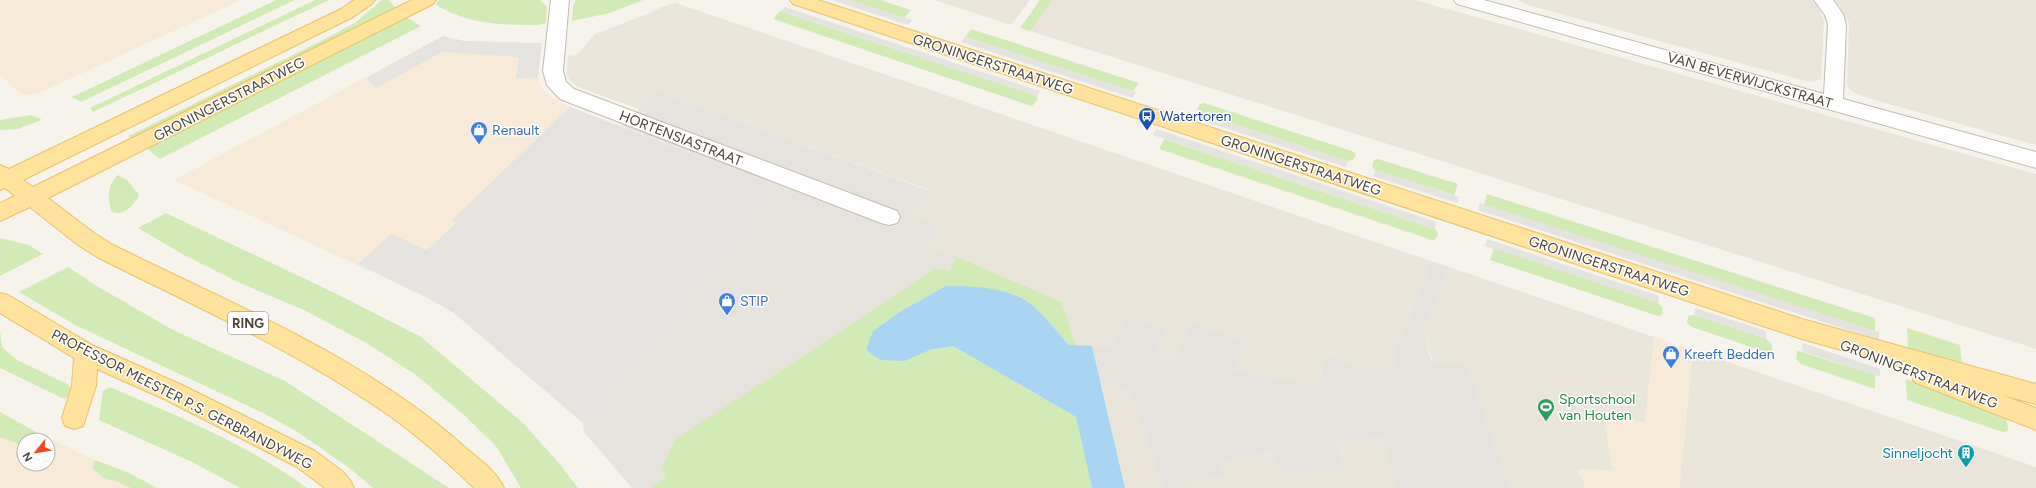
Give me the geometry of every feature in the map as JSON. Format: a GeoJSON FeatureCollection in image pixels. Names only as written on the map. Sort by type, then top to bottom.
{"type":"FeatureCollection","features":[{"type":"Feature","properties":{"kind":"main road","name":"GRONINGERSTRAATWEG"},"geometry":{"type":"LineString","coordinates":[[2,178],[300,36],[346,13],[366,0]]}},
{"type":"Feature","properties":{"kind":"main road","name":"GRONINGERSTRAATWEG"},"geometry":{"type":"LineString","coordinates":[[0,213],[427,0]]}},
{"type":"Feature","properties":{"kind":"main road","name":"GRONINGERSTRAATWEG"},"geometry":{"type":"LineString","coordinates":[[799,0],[1802,329],[2036,394]]}},
{"type":"Feature","properties":{"kind":"main road","name":"RING"},"geometry":{"type":"LineString","coordinates":[[2,178],[106,251],[320,359],[388,401],[460,457],[491,488]]}},
{"type":"Feature","properties":{"kind":"main road","name":"PROFESSOR MEESTER P.S. GERBRANDYWEG"},"geometry":{"type":"LineString","coordinates":[[0,302],[86,353],[173,392],[306,459],[334,480],[340,488]]}},
{"type":"Feature","properties":{"kind":"main road","name":"GRONINGERSTRAATWEG"},"geometry":{"type":"LineString","coordinates":[[1802,329],[2036,419]]}},
{"type":"Feature","properties":{"kind":"main road"},"geometry":{"type":"LineString","coordinates":[[74,418],[84,386],[86,353]]}},
{"type":"Feature","properties":{"kind":"street","name":"HORTENSIASTRAAT"},"geometry":{"type":"LineString","coordinates":[[560,0],[553,71],[557,85],[567,94],[889,217]]}},
{"type":"Feature","properties":{"kind":"street","name":"VAN BEVERWIJCKSTRAAT"},"geometry":{"type":"LineString","coordinates":[[1463,0],[2036,160]]}},
{"type":"Feature","properties":{"kind":"street"},"geometry":{"type":"LineString","coordinates":[[1823,0],[1834,14],[1837,25],[1833,103]]}},
{"type":"Feature","properties":{"kind":"shaded area"},"geometry":{"type":"Polygon","coordinates":[[[0,0],[241,0],[37,94],[22,95],[0,74],[0,0]]]}},
{"type":"Feature","properties":{"kind":"shaded area"},"geometry":{"type":"Polygon","coordinates":[[[832,0],[849,0],[912,20],[908,25],[832,0]]]}},
{"type":"Feature","properties":{"kind":"shaded area"},"geometry":{"type":"Polygon","coordinates":[[[934,0],[1030,0],[1011,25],[934,0]]]}},
{"type":"Feature","properties":{"kind":"shaded area"},"geometry":{"type":"Polygon","coordinates":[[[1052,0],[1415,0],[2036,174],[2036,349],[1030,31],[1052,0]]]}},
{"type":"Feature","properties":{"kind":"shaded area"},"geometry":{"type":"Polygon","coordinates":[[[1518,0],[1812,0],[1820,10],[1824,21],[1821,79],[1811,82],[1798,79],[1528,5],[1518,0]]]}},
{"type":"Feature","properties":{"kind":"shaded area"},"geometry":{"type":"Polygon","coordinates":[[[1833,0],[2036,0],[2036,145],[1864,97],[1853,92],[1849,89],[1847,84],[1849,23],[1840,7],[1833,0]]]}},
{"type":"Feature","properties":{"kind":"shaded area"},"geometry":{"type":"Polygon","coordinates":[[[676,3],[1431,261],[1402,336],[1392,349],[1396,365],[1361,367],[1324,354],[1319,385],[1233,370],[1190,323],[1172,359],[1153,356],[1165,331],[1127,316],[1111,349],[1076,345],[1062,302],[930,248],[911,215],[929,190],[657,91],[639,109],[578,87],[570,81],[567,75],[568,56],[577,55],[595,34],[664,6],[676,3]]]}},
{"type":"Feature","properties":{"kind":"shaded area"},"geometry":{"type":"Polygon","coordinates":[[[785,7],[1040,91],[1037,96],[780,11],[785,7]]]}},
{"type":"Feature","properties":{"kind":"shaded area"},"geometry":{"type":"Polygon","coordinates":[[[443,36],[464,41],[542,43],[538,77],[541,87],[550,96],[570,107],[778,187],[583,423],[454,313],[428,298],[174,180],[443,36]]]}},
{"type":"Feature","properties":{"kind":"shaded area"},"geometry":{"type":"Polygon","coordinates":[[[443,36],[464,41],[542,43],[538,77],[516,79],[519,57],[442,52],[376,88],[366,78],[443,36]]]}},
{"type":"Feature","properties":{"kind":"shaded area"},"geometry":{"type":"Polygon","coordinates":[[[965,37],[1136,92],[1133,98],[961,42],[965,37]]]}},
{"type":"Feature","properties":{"kind":"shaded area"},"geometry":{"type":"Polygon","coordinates":[[[657,91],[930,191],[911,215],[940,227],[928,245],[930,248],[957,257],[949,271],[936,268],[866,316],[651,488],[632,488],[584,432],[583,423],[778,187],[622,126],[657,91]]]}},
{"type":"Feature","properties":{"kind":"shaded area"},"geometry":{"type":"Polygon","coordinates":[[[570,107],[778,187],[583,423],[454,313],[428,298],[358,264],[391,234],[427,250],[456,223],[452,220],[570,107]]]}},
{"type":"Feature","properties":{"kind":"shaded area"},"geometry":{"type":"Polygon","coordinates":[[[1200,113],[1348,161],[1346,167],[1197,119],[1200,113]]]}},
{"type":"Feature","properties":{"kind":"shaded area"},"geometry":{"type":"Polygon","coordinates":[[[1156,129],[1436,222],[1435,229],[1153,135],[1156,129]]]}},
{"type":"Feature","properties":{"kind":"shaded area"},"geometry":{"type":"Polygon","coordinates":[[[1375,170],[1459,197],[1457,203],[1373,176],[1375,170]]]}},
{"type":"Feature","properties":{"kind":"shaded area"},"geometry":{"type":"Polygon","coordinates":[[[1480,203],[1879,332],[1879,340],[1478,210],[1480,203]]]}},
{"type":"Feature","properties":{"kind":"shaded area"},"geometry":{"type":"Polygon","coordinates":[[[1487,239],[1659,296],[1658,303],[1485,246],[1487,239]]]}},
{"type":"Feature","properties":{"kind":"shaded area"},"geometry":{"type":"Polygon","coordinates":[[[1431,261],[1449,267],[1424,331],[1432,363],[1467,364],[1510,488],[1397,488],[1382,438],[1336,442],[1344,469],[1280,473],[1273,451],[1220,462],[1225,475],[1185,483],[1187,488],[1164,488],[1128,387],[1101,383],[1092,346],[1111,349],[1127,316],[1166,331],[1153,356],[1172,359],[1190,323],[1244,342],[1233,370],[1319,385],[1324,354],[1361,367],[1396,365],[1392,349],[1402,336],[1431,261]]]}},
{"type":"Feature","properties":{"kind":"shaded area"},"geometry":{"type":"Polygon","coordinates":[[[1449,267],[1654,337],[1645,423],[1613,471],[1578,469],[1586,488],[1510,488],[1467,364],[1433,363],[1424,331],[1449,267]]]}},
{"type":"Feature","properties":{"kind":"shaded area"},"geometry":{"type":"Polygon","coordinates":[[[1695,308],[1766,331],[1766,339],[1694,315],[1695,308]]]}},
{"type":"Feature","properties":{"kind":"shaded area"},"geometry":{"type":"Polygon","coordinates":[[[1654,337],[1693,350],[1679,488],[1586,488],[1577,469],[1613,471],[1602,410],[1645,423],[1654,337]]]}},
{"type":"Feature","properties":{"kind":"shaded area"},"geometry":{"type":"Polygon","coordinates":[[[1803,343],[1880,369],[1880,377],[1802,351],[1803,343]]]}},
{"type":"Feature","properties":{"kind":"shaded area"},"geometry":{"type":"Polygon","coordinates":[[[1693,350],[2036,467],[2036,488],[1679,488],[1693,350]]]}},
{"type":"Feature","properties":{"kind":"shaded area"},"geometry":{"type":"Polygon","coordinates":[[[1101,383],[1128,386],[1164,488],[1125,488],[1101,383]]]}},
{"type":"Feature","properties":{"kind":"shaded area"},"geometry":{"type":"Polygon","coordinates":[[[0,412],[36,432],[16,432],[16,472],[56,472],[56,441],[95,460],[127,472],[157,488],[0,488],[0,412]]]}},
{"type":"Feature","properties":{"kind":"shaded area"},"geometry":{"type":"Polygon","coordinates":[[[1383,438],[1397,488],[1187,488],[1185,483],[1225,475],[1220,462],[1274,451],[1344,469],[1336,442],[1383,438]]]}},
{"type":"Feature","properties":{"kind":"green space"},"geometry":{"type":"Polygon","coordinates":[[[276,0],[295,0],[81,102],[72,97],[276,0]]]}},
{"type":"Feature","properties":{"kind":"green space"},"geometry":{"type":"Polygon","coordinates":[[[315,0],[329,0],[93,112],[90,108],[315,0]]]}},
{"type":"Feature","properties":{"kind":"green space"},"geometry":{"type":"Polygon","coordinates":[[[382,0],[389,0],[396,9],[132,139],[128,136],[325,39],[356,22],[382,0]]]}},
{"type":"Feature","properties":{"kind":"green space"},"geometry":{"type":"Polygon","coordinates":[[[440,0],[540,0],[547,7],[546,23],[541,25],[513,25],[478,21],[455,14],[435,4],[440,0]]]}},
{"type":"Feature","properties":{"kind":"green space"},"geometry":{"type":"Polygon","coordinates":[[[576,0],[643,0],[610,13],[572,21],[573,6],[576,0]]]}},
{"type":"Feature","properties":{"kind":"green space"},"geometry":{"type":"Polygon","coordinates":[[[849,0],[880,0],[911,10],[904,18],[849,0]]]}},
{"type":"Feature","properties":{"kind":"green space"},"geometry":{"type":"Polygon","coordinates":[[[1040,0],[1052,0],[1030,31],[1020,28],[1040,0]]]}},
{"type":"Feature","properties":{"kind":"green space"},"geometry":{"type":"Polygon","coordinates":[[[780,11],[1037,96],[1038,99],[1031,106],[773,19],[780,11]]]}},
{"type":"Feature","properties":{"kind":"green space"},"geometry":{"type":"Polygon","coordinates":[[[406,17],[421,26],[160,159],[146,148],[406,17]]]}},
{"type":"Feature","properties":{"kind":"green space"},"geometry":{"type":"Polygon","coordinates":[[[971,29],[1139,83],[1133,91],[965,37],[971,29]]]}},
{"type":"Feature","properties":{"kind":"green space"},"geometry":{"type":"Polygon","coordinates":[[[1204,103],[1352,151],[1356,154],[1353,160],[1348,161],[1200,113],[1197,109],[1200,104],[1204,103]]]}},
{"type":"Feature","properties":{"kind":"green space"},"geometry":{"type":"Polygon","coordinates":[[[30,115],[41,120],[18,129],[0,130],[0,120],[30,115]]]}},
{"type":"Feature","properties":{"kind":"green space"},"geometry":{"type":"Polygon","coordinates":[[[1164,139],[1435,229],[1438,233],[1436,239],[1432,240],[1159,149],[1164,139]]]}},
{"type":"Feature","properties":{"kind":"green space"},"geometry":{"type":"Polygon","coordinates":[[[1378,159],[1458,184],[1454,195],[1375,170],[1372,166],[1374,160],[1378,159]]]}},
{"type":"Feature","properties":{"kind":"green space"},"geometry":{"type":"Polygon","coordinates":[[[118,175],[126,179],[139,195],[134,203],[123,212],[115,213],[111,211],[109,192],[114,179],[118,175]]]}},
{"type":"Feature","properties":{"kind":"green space"},"geometry":{"type":"Polygon","coordinates":[[[1487,194],[1875,318],[1875,331],[1484,205],[1487,194]]]}},
{"type":"Feature","properties":{"kind":"green space"},"geometry":{"type":"Polygon","coordinates":[[[166,213],[339,295],[421,337],[523,423],[559,463],[578,488],[521,488],[496,446],[464,415],[416,375],[368,344],[304,310],[240,283],[184,255],[138,228],[166,213]]]}},
{"type":"Feature","properties":{"kind":"green space"},"geometry":{"type":"Polygon","coordinates":[[[0,238],[29,245],[43,254],[0,276],[0,238]]]}},
{"type":"Feature","properties":{"kind":"green space"},"geometry":{"type":"Polygon","coordinates":[[[1494,248],[1658,303],[1663,308],[1662,315],[1658,316],[1490,260],[1494,248]]]}},
{"type":"Feature","properties":{"kind":"green space"},"geometry":{"type":"Polygon","coordinates":[[[957,257],[1062,302],[1076,345],[1069,345],[1049,323],[946,286],[901,311],[873,331],[905,361],[930,350],[953,346],[1076,417],[1092,488],[651,488],[666,477],[662,469],[674,441],[936,268],[949,271],[957,257]]]}},
{"type":"Feature","properties":{"kind":"green space"},"geometry":{"type":"Polygon","coordinates":[[[68,267],[95,285],[173,330],[285,381],[449,488],[373,488],[348,467],[299,433],[263,413],[75,325],[19,292],[68,267]]]}},
{"type":"Feature","properties":{"kind":"green space"},"geometry":{"type":"Polygon","coordinates":[[[1694,315],[1766,339],[1772,344],[1772,351],[1766,352],[1692,327],[1687,323],[1688,316],[1694,315]]]}},
{"type":"Feature","properties":{"kind":"green space"},"geometry":{"type":"Polygon","coordinates":[[[1907,328],[1960,345],[1962,363],[1908,348],[1907,328]]]}},
{"type":"Feature","properties":{"kind":"green space"},"geometry":{"type":"Polygon","coordinates":[[[0,330],[2,347],[17,360],[69,385],[72,394],[64,399],[0,368],[0,330]]]}},
{"type":"Feature","properties":{"kind":"green space"},"geometry":{"type":"Polygon","coordinates":[[[1799,351],[1875,375],[1875,389],[1801,364],[1796,359],[1797,352],[1799,351]]]}},
{"type":"Feature","properties":{"kind":"green space"},"geometry":{"type":"Polygon","coordinates":[[[1906,379],[2002,415],[2007,421],[2008,431],[2003,432],[1907,400],[1906,379]]]}},
{"type":"Feature","properties":{"kind":"green space"},"geometry":{"type":"Polygon","coordinates":[[[110,387],[186,420],[236,444],[284,472],[307,488],[240,488],[194,463],[99,420],[103,391],[110,387]]]}},
{"type":"Feature","properties":{"kind":"green space"},"geometry":{"type":"Polygon","coordinates":[[[0,412],[36,432],[16,432],[16,443],[0,437],[0,412]]]}},
{"type":"Feature","properties":{"kind":"green space"},"geometry":{"type":"Polygon","coordinates":[[[95,460],[127,472],[157,488],[131,488],[116,481],[105,479],[92,468],[95,460]]]}},
{"type":"Feature","properties":{"kind":"water"},"geometry":{"type":"Polygon","coordinates":[[[946,286],[980,287],[1003,291],[1014,295],[1038,310],[1069,345],[1092,346],[1125,488],[1092,488],[1076,417],[953,346],[930,350],[905,361],[880,360],[866,350],[873,331],[901,311],[946,286]]]}},
{"type":"Feature","properties":{"kind":"place","name":"Watertoren"},"geometry":{"type":"Point","coordinates":[1147,131]}},
{"type":"Feature","properties":{"kind":"place","name":"Renault"},"geometry":{"type":"Point","coordinates":[479,145]}},
{"type":"Feature","properties":{"kind":"place","name":"STIP"},"geometry":{"type":"Point","coordinates":[727,316]}},
{"type":"Feature","properties":{"kind":"place","name":"Kreeft Bedden"},"geometry":{"type":"Point","coordinates":[1671,369]}},
{"type":"Feature","properties":{"kind":"place","name":"Sportschool van Houten"},"geometry":{"type":"Point","coordinates":[1546,422]}},
{"type":"Feature","properties":{"kind":"place","name":"Sinneljocht"},"geometry":{"type":"Point","coordinates":[1966,468]}}]}
